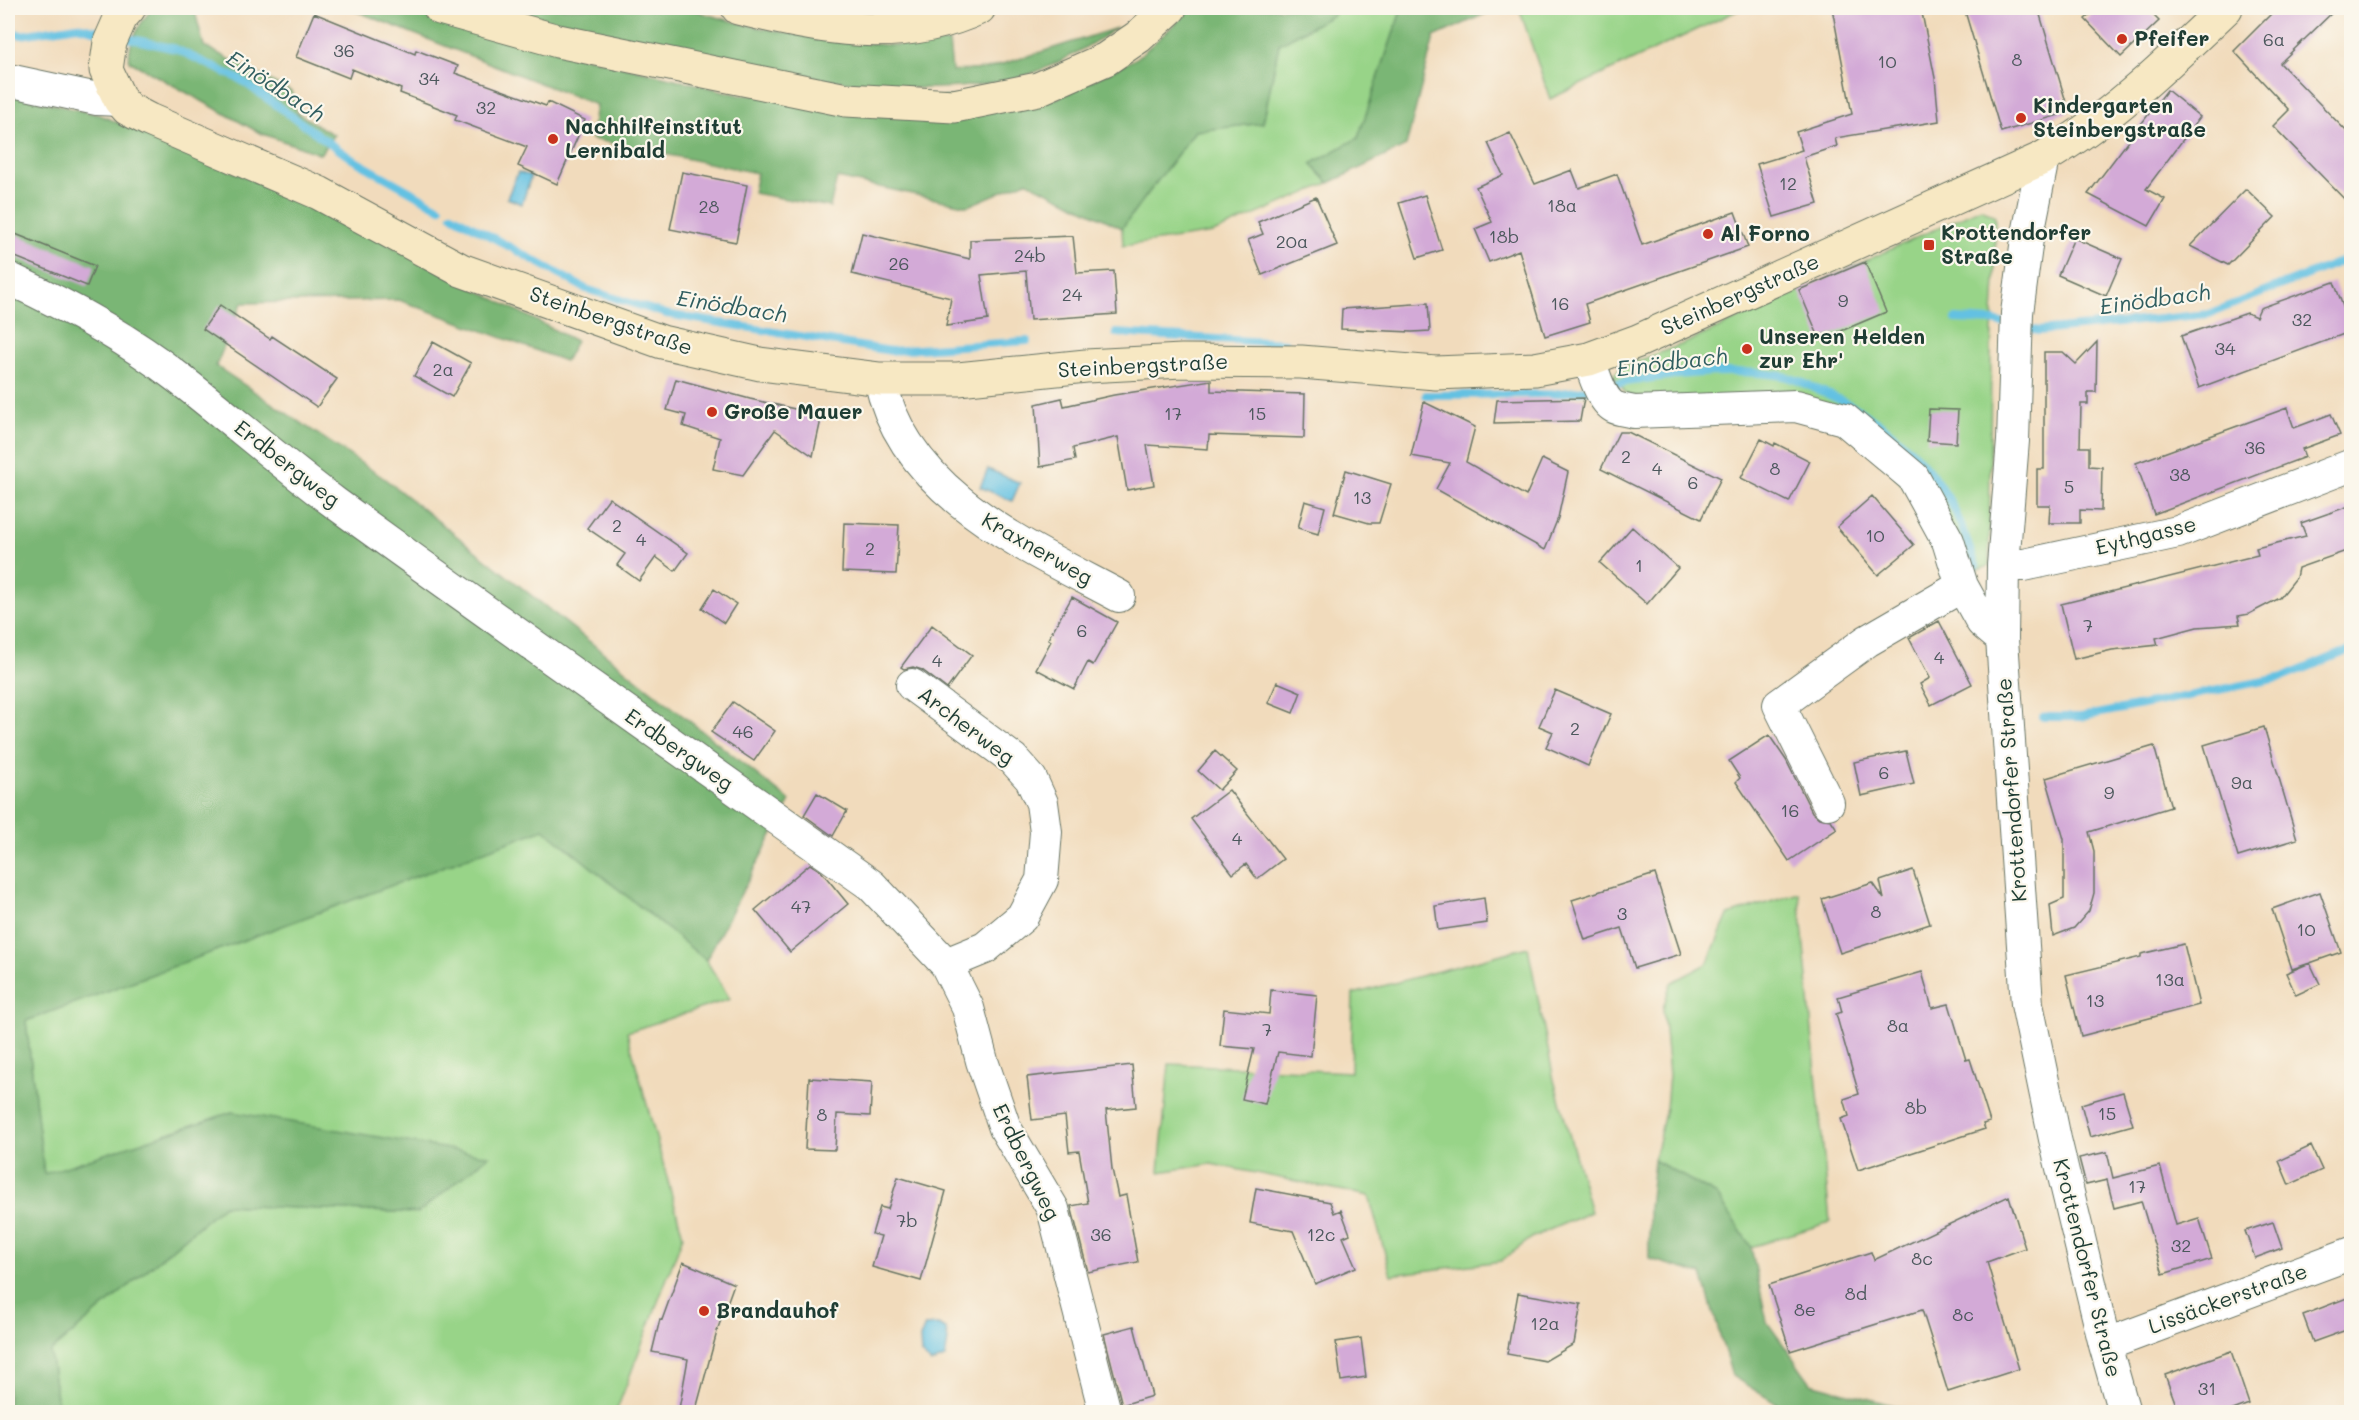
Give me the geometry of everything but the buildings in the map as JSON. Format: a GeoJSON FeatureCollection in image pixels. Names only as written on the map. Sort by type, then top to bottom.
{"type":"FeatureCollection","features":[{"type":"Feature","properties":{"kind":"main road"},"geometry":{"type":"LineString","coordinates":[[440,8],[558,41],[846,100],[954,106],[1038,89],[1106,59],[1138,38],[1170,8]]}},
{"type":"Feature","properties":{"kind":"main road"},"geometry":{"type":"LineString","coordinates":[[738,8],[851,30],[913,28],[957,18],[979,8]]}},
{"type":"Feature","properties":{"kind":"main road","name":"Steinbergstraße"},"geometry":{"type":"LineString","coordinates":[[125,12],[110,42],[106,70],[120,100],[128,109],[319,193],[461,270],[663,342],[760,364],[880,379],[958,379],[1086,366],[1182,361],[1301,362],[1436,373],[1535,369],[1601,385],[1638,341],[2043,158],[2126,100],[2226,8]]}},
{"type":"Feature","properties":{"kind":"street"},"geometry":{"type":"LineString","coordinates":[[8,80],[97,99],[120,100]]}},
{"type":"Feature","properties":{"kind":"street","name":"Krottendorfer Straße"},"geometry":{"type":"LineString","coordinates":[[2043,158],[2027,238],[2016,327],[2013,441],[2003,565],[2002,639],[2027,1004],[2055,1139],[2104,1345],[2124,1413]]}},
{"type":"Feature","properties":{"kind":"street","name":"Erdbergweg"},"geometry":{"type":"LineString","coordinates":[[8,278],[47,297],[119,338],[175,375],[294,473],[495,620],[871,885],[946,964],[968,1008],[982,1061],[1005,1128],[1053,1209],[1105,1413]]}},
{"type":"Feature","properties":{"kind":"street","name":"Kraxnerweg"},"geometry":{"type":"LineString","coordinates":[[880,379],[886,404],[896,428],[935,480],[995,529],[1119,596]]}},
{"type":"Feature","properties":{"kind":"street"},"geometry":{"type":"LineString","coordinates":[[1601,385],[1634,412],[1796,406],[1844,419],[1913,477],[1948,541],[1962,586],[1982,622],[2002,639]]}},
{"type":"Feature","properties":{"kind":"street","name":"Eythgasse"},"geometry":{"type":"LineString","coordinates":[[2003,565],[2024,565],[2178,532],[2352,465]]}},
{"type":"Feature","properties":{"kind":"street"},"geometry":{"type":"LineString","coordinates":[[1828,803],[1779,705],[1867,641],[1962,586]]}},
{"type":"Feature","properties":{"kind":"street","name":"Archerweg"},"geometry":{"type":"LineString","coordinates":[[912,685],[1013,759],[1035,787],[1042,803],[1046,832],[1042,880],[1022,917],[985,948],[946,964]]}},
{"type":"Feature","properties":{"kind":"street","name":"Lissäckerstraße"},"geometry":{"type":"LineString","coordinates":[[2104,1345],[2352,1253]]}},
{"type":"Feature","properties":{"kind":"green space"},"geometry":{"type":"Polygon","coordinates":[[[153,8],[194,8],[204,46],[292,92],[297,113],[334,135],[320,154],[260,133],[129,61],[130,47],[136,33],[153,8]]]}},
{"type":"Feature","properties":{"kind":"green space"},"geometry":{"type":"Polygon","coordinates":[[[348,8],[397,8],[467,28],[740,95],[1058,98],[1137,58],[1185,15],[1189,8],[1335,8],[1335,14],[1279,44],[1263,123],[1195,131],[1122,228],[1026,181],[968,206],[837,178],[830,207],[753,193],[757,173],[591,139],[596,105],[348,8]]]}},
{"type":"Feature","properties":{"kind":"green space"},"geometry":{"type":"Polygon","coordinates":[[[499,8],[687,8],[761,28],[838,40],[896,45],[949,42],[952,71],[987,69],[1117,28],[1070,56],[1033,73],[972,86],[926,88],[856,83],[747,67],[622,41],[499,8]]]}},
{"type":"Feature","properties":{"kind":"green space"},"geometry":{"type":"Polygon","coordinates":[[[1335,8],[1402,8],[1358,138],[1312,164],[1329,183],[1213,233],[1123,246],[1122,228],[1195,131],[1263,123],[1279,44],[1335,14],[1335,8]]]}},
{"type":"Feature","properties":{"kind":"green space"},"geometry":{"type":"Polygon","coordinates":[[[1402,8],[1498,8],[1434,37],[1406,146],[1329,183],[1311,164],[1358,138],[1402,8]]]}},
{"type":"Feature","properties":{"kind":"green space"},"geometry":{"type":"Polygon","coordinates":[[[1519,8],[1743,8],[1550,99],[1519,8]]]}},
{"type":"Feature","properties":{"kind":"green space"},"geometry":{"type":"Polygon","coordinates":[[[8,94],[100,115],[316,207],[576,341],[565,361],[399,300],[242,303],[216,366],[385,479],[790,801],[706,960],[544,829],[26,1021],[44,1174],[232,1112],[489,1156],[418,1213],[224,1205],[50,1352],[59,1412],[8,1412],[8,94]]]}},
{"type":"Feature","properties":{"kind":"green space"},"geometry":{"type":"Polygon","coordinates":[[[1981,208],[1995,216],[1989,566],[1969,573],[1848,413],[1676,403],[1627,395],[1613,375],[1622,367],[1688,342],[1981,208]]]}},
{"type":"Feature","properties":{"kind":"green space"},"geometry":{"type":"Polygon","coordinates":[[[544,829],[706,960],[730,999],[627,1032],[683,1236],[616,1412],[59,1412],[50,1352],[224,1205],[417,1213],[232,1112],[44,1175],[26,1021],[544,829]]]}},
{"type":"Feature","properties":{"kind":"green space"},"geometry":{"type":"Polygon","coordinates":[[[1799,893],[1830,1222],[1751,1247],[1717,1195],[1654,1160],[1666,1108],[1669,1075],[1663,1008],[1671,983],[1707,964],[1728,915],[1799,893]]]}},
{"type":"Feature","properties":{"kind":"green space"},"geometry":{"type":"Polygon","coordinates":[[[1528,947],[1554,1080],[1591,1212],[1533,1237],[1501,1261],[1391,1275],[1369,1196],[1211,1164],[1159,1172],[1169,1064],[1351,1072],[1353,994],[1528,947]]]}},
{"type":"Feature","properties":{"kind":"green space"},"geometry":{"type":"Polygon","coordinates":[[[1654,1160],[1717,1195],[1751,1247],[1767,1322],[1811,1383],[1918,1412],[1790,1412],[1732,1376],[1702,1274],[1649,1259],[1649,1208],[1654,1160]]]}},
{"type":"Feature","properties":{"kind":"water"},"geometry":{"type":"Polygon","coordinates":[[[518,172],[531,176],[522,204],[507,198],[518,172]]]}},
{"type":"Feature","properties":{"kind":"water"},"geometry":{"type":"Polygon","coordinates":[[[988,469],[1020,483],[1012,501],[980,487],[988,469]]]}},
{"type":"Feature","properties":{"kind":"water"},"geometry":{"type":"Polygon","coordinates":[[[938,1325],[946,1329],[948,1341],[945,1358],[931,1363],[921,1354],[920,1338],[925,1326],[938,1325]]]}},
{"type":"Feature","properties":{"kind":"waterway","name":"Einödbach"},"geometry":{"type":"LineString","coordinates":[[8,30],[21,35],[77,26],[107,33]]}},
{"type":"Feature","properties":{"kind":"waterway","name":"Einödbach"},"geometry":{"type":"LineString","coordinates":[[119,36],[176,49],[241,80],[352,159],[440,208]]}},
{"type":"Feature","properties":{"kind":"waterway","name":"Einödbach"},"geometry":{"type":"LineString","coordinates":[[452,215],[586,289],[666,314],[891,351],[1027,341]]}},
{"type":"Feature","properties":{"kind":"waterway","name":"Einödbach"},"geometry":{"type":"LineString","coordinates":[[1956,319],[1992,321],[2039,331],[2209,314],[2352,257]]}},
{"type":"Feature","properties":{"kind":"waterway","name":"Einödbach"},"geometry":{"type":"LineString","coordinates":[[1116,333],[1285,343]]}},
{"type":"Feature","properties":{"kind":"waterway","name":"Einödbach"},"geometry":{"type":"LineString","coordinates":[[1606,386],[1717,372],[1762,373],[1792,378],[1841,400],[1893,434],[1936,479],[1960,522],[1976,565]]}},
{"type":"Feature","properties":{"kind":"waterway","name":"Einödbach"},"geometry":{"type":"LineString","coordinates":[[1426,395],[1552,394],[1593,389]]}},
{"type":"Feature","properties":{"kind":"waterway","name":"Einödbach"},"geometry":{"type":"LineString","coordinates":[[2043,717],[2081,717],[2284,677],[2352,649]]}},
{"type":"Feature","properties":{"kind":"place","name":"Pfeifer"},"geometry":{"type":"Point","coordinates":[2122,39]}},
{"type":"Feature","properties":{"kind":"place","name":"Kindergarten Steinbergstraße"},"geometry":{"type":"Point","coordinates":[2021,118]}},
{"type":"Feature","properties":{"kind":"place","name":"Nachhilfeinstitut Lernibald"},"geometry":{"type":"Point","coordinates":[553,139]}},
{"type":"Feature","properties":{"kind":"place","name":"Al Forno"},"geometry":{"type":"Point","coordinates":[1708,234]}},
{"type":"Feature","properties":{"kind":"place","name":"Krottendorfer Straße"},"geometry":{"type":"Point","coordinates":[1929,245]}},
{"type":"Feature","properties":{"kind":"place","name":"Unseren Helden zur Ehr'"},"geometry":{"type":"Point","coordinates":[1747,349]}},
{"type":"Feature","properties":{"kind":"place","name":"Große Mauer"},"geometry":{"type":"Point","coordinates":[712,412]}},
{"type":"Feature","properties":{"kind":"place","name":"Brandauhof"},"geometry":{"type":"Point","coordinates":[704,1311]}}]}
